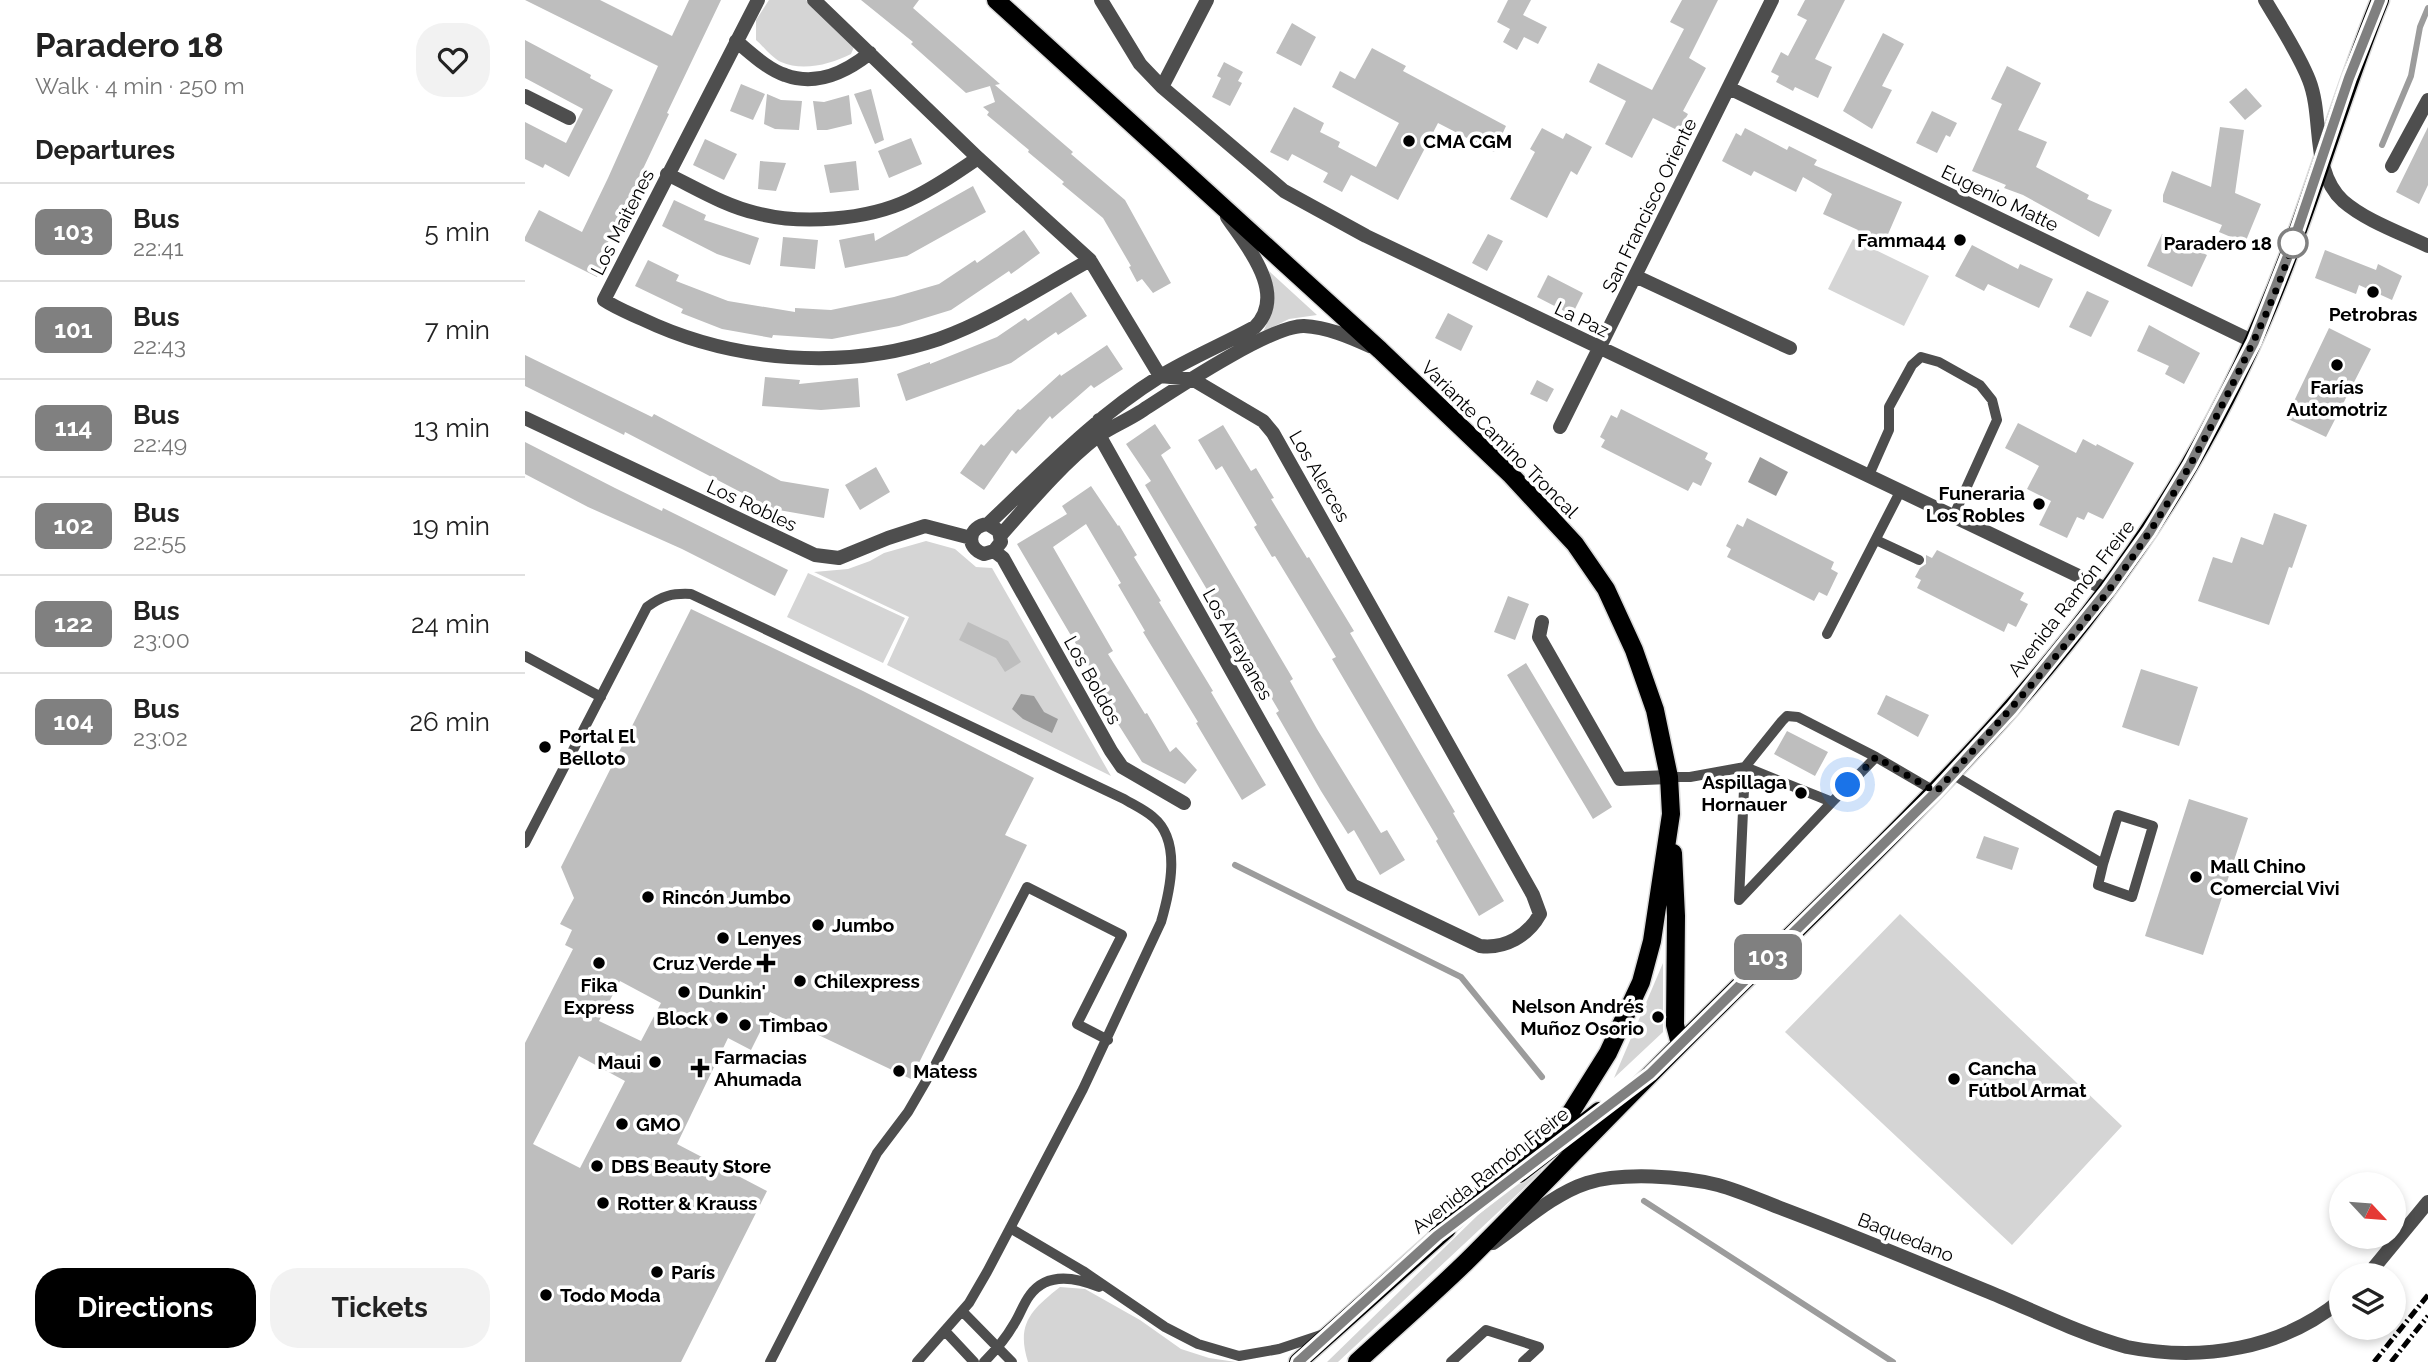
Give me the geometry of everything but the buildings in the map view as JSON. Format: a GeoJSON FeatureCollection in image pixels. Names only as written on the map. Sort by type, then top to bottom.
{"type":"FeatureCollection","features":[{"type":"Feature","properties":{"kind":"main road","name":"Variante Camino Troncal"},"geometry":{"type":"LineString","coordinates":[[996,0],[1380,350],[1510,474],[1576,544],[1606,589],[1634,650],[1655,710],[1669,777],[1671,814],[1652,941],[1641,982],[1608,1053],[1571,1112],[1437,1236]]}},
{"type":"Feature","properties":{"kind":"main road","name":"Avenida Ramón Freire"},"geometry":{"type":"LineString","coordinates":[[1357,1362],[1462,1265],[1679,1044],[1936,792],[2012,709],[2108,590],[2150,531],[2190,465],[2254,342],[2293,243],[2349,78],[2380,0]]}},
{"type":"Feature","properties":{"kind":"main road"},"geometry":{"type":"LineString","coordinates":[[1671,814],[1676,916],[1675,1025],[1679,1044]]}},
{"type":"Feature","properties":{"kind":"main road","name":"Avenida Ramón Freire"},"geometry":{"type":"LineString","coordinates":[[1298,1362],[1437,1236],[1650,1074]]}},
{"type":"Feature","properties":{"kind":"street","name":"Los Maitenes"},"geometry":{"type":"LineString","coordinates":[[758,0],[604,300],[674,335],[733,349],[802,358],[851,357],[937,339],[973,325],[1090,260]]}},
{"type":"Feature","properties":{"kind":"street"},"geometry":{"type":"LineString","coordinates":[[814,0],[978,159],[1090,260],[1160,376]]}},
{"type":"Feature","properties":{"kind":"street","name":"La Paz"},"geometry":{"type":"LineString","coordinates":[[1101,0],[1140,64],[1162,87],[1284,191],[1366,236],[2108,590]]}},
{"type":"Feature","properties":{"kind":"street"},"geometry":{"type":"LineString","coordinates":[[1162,87],[1207,0]]}},
{"type":"Feature","properties":{"kind":"street","name":"San Francisco Oriente"},"geometry":{"type":"LineString","coordinates":[[1560,427],[1772,0]]}},
{"type":"Feature","properties":{"kind":"street"},"geometry":{"type":"LineString","coordinates":[[2253,0],[2267,4],[2309,79],[2318,122],[2321,159],[2330,184],[2342,199],[2371,218],[2428,246]]}},
{"type":"Feature","properties":{"kind":"street"},"geometry":{"type":"LineString","coordinates":[[736,41],[785,75],[802,79],[837,75],[870,53]]}},
{"type":"Feature","properties":{"kind":"street","name":"Eugenio Matte"},"geometry":{"type":"LineString","coordinates":[[1729,88],[2254,342]]}},
{"type":"Feature","properties":{"kind":"street"},"geometry":{"type":"LineString","coordinates":[[525,96],[569,118]]}},
{"type":"Feature","properties":{"kind":"street"},"geometry":{"type":"LineString","coordinates":[[2392,166],[2428,100]]}},
{"type":"Feature","properties":{"kind":"street"},"geometry":{"type":"LineString","coordinates":[[667,174],[732,206],[757,214],[818,219],[876,212],[909,200],[978,159]]}},
{"type":"Feature","properties":{"kind":"street"},"geometry":{"type":"LineString","coordinates":[[1000,535],[1099,428],[1192,379],[1258,334],[1269,303],[1269,293],[1257,263],[1218,203]]}},
{"type":"Feature","properties":{"kind":"street"},"geometry":{"type":"LineString","coordinates":[[1635,276],[1790,348]]}},
{"type":"Feature","properties":{"kind":"street"},"geometry":{"type":"LineString","coordinates":[[971,538],[977,527],[988,524],[1046,466],[1099,428],[1160,376],[1258,334],[1303,326],[1345,335],[1380,350]]}},
{"type":"Feature","properties":{"kind":"street","name":"Los Alerces"},"geometry":{"type":"LineString","coordinates":[[1160,376],[1192,379],[1263,421],[1286,453],[1533,895],[1540,914],[1534,925],[1516,940],[1500,946],[1480,946],[1352,885]]}},
{"type":"Feature","properties":{"kind":"street","name":"Los Robles"},"geometry":{"type":"LineString","coordinates":[[525,418],[815,555],[839,558],[925,526],[971,538],[971,544],[979,553],[989,554],[994,551]]}},
{"type":"Feature","properties":{"kind":"street","name":"Los Arrayanes"},"geometry":{"type":"LineString","coordinates":[[1099,428],[1352,885]]}},
{"type":"Feature","properties":{"kind":"street"},"geometry":{"type":"LineString","coordinates":[[988,524],[995,527],[1000,535],[1001,542],[994,551]]}},
{"type":"Feature","properties":{"kind":"street","name":"Los Boldos"},"geometry":{"type":"LineString","coordinates":[[994,551],[1003,558],[1122,767],[1184,803]]}},
{"type":"Feature","properties":{"kind":"street"},"geometry":{"type":"LineString","coordinates":[[1542,622],[1539,636],[1620,779],[1669,777]]}},
{"type":"Feature","properties":{"kind":"street","name":"Baquedano"},"geometry":{"type":"LineString","coordinates":[[1462,1265],[1562,1194],[1587,1183],[1622,1178],[1668,1178],[1719,1185],[1846,1233],[2102,1339],[2154,1353],[2207,1355],[2260,1345],[2308,1324],[2329,1309]]}},
{"type":"Feature","properties":{"kind":"street"},"geometry":{"type":"LineString","coordinates":[[2378,1263],[2428,1202]]}},
{"type":"Feature","properties":{"kind":"lane"},"geometry":{"type":"LineString","coordinates":[[1869,475],[1889,430],[1889,407],[1912,365],[1921,357],[1939,362],[1980,385],[1992,400],[1997,420],[1954,515]]}},
{"type":"Feature","properties":{"kind":"lane"},"geometry":{"type":"LineString","coordinates":[[1827,634],[1901,490]]}},
{"type":"Feature","properties":{"kind":"lane"},"geometry":{"type":"LineString","coordinates":[[1876,540],[1919,559]]}},
{"type":"Feature","properties":{"kind":"lane"},"geometry":{"type":"LineString","coordinates":[[525,843],[647,607],[661,597],[674,593],[691,594],[900,691],[1124,799],[1155,818],[1170,843],[1170,893],[1161,922],[1108,1040],[981,1282],[963,1311],[917,1362]]}},
{"type":"Feature","properties":{"kind":"lane"},"geometry":{"type":"LineString","coordinates":[[525,656],[601,697]]}},
{"type":"Feature","properties":{"kind":"lane"},"geometry":{"type":"LineString","coordinates":[[1876,757],[1738,900],[1745,767],[1787,716],[1798,717],[1876,757],[1936,792]]}},
{"type":"Feature","properties":{"kind":"lane"},"geometry":{"type":"LineString","coordinates":[[1669,777],[1690,777],[1745,767],[1832,802]]}},
{"type":"Feature","properties":{"kind":"lane"},"geometry":{"type":"LineString","coordinates":[[1952,774],[2103,864]]}},
{"type":"Feature","properties":{"kind":"lane"},"geometry":{"type":"LineString","coordinates":[[2118,815],[2153,826],[2132,897],[2098,885],[2103,864],[2118,815]]}},
{"type":"Feature","properties":{"kind":"lane"},"geometry":{"type":"LineString","coordinates":[[771,1362],[877,1153],[908,1112],[933,1069],[1027,887],[1122,935],[1077,1024],[1108,1040]]}},
{"type":"Feature","properties":{"kind":"lane"},"geometry":{"type":"LineString","coordinates":[[1010,1228],[1198,1344],[1239,1356],[1279,1349],[1330,1332]]}},
{"type":"Feature","properties":{"kind":"lane"},"geometry":{"type":"LineString","coordinates":[[984,1362],[999,1348],[1030,1294],[1045,1282],[1065,1277],[1086,1281],[1127,1299]]}},
{"type":"Feature","properties":{"kind":"lane"},"geometry":{"type":"LineString","coordinates":[[963,1311],[1012,1362]]}},
{"type":"Feature","properties":{"kind":"lane"},"geometry":{"type":"LineString","coordinates":[[1451,1362],[1486,1330],[1539,1347],[1523,1362]]}},
{"type":"Feature","properties":{"kind":"lane"},"geometry":{"type":"LineString","coordinates":[[945,1331],[974,1362]]}},
{"type":"Feature","properties":{"kind":"shaded area"},"geometry":{"type":"Polygon","coordinates":[[[769,0],[806,0],[854,47],[851,54],[826,64],[808,66],[790,65],[778,60],[756,40],[756,20],[769,0]]]}},
{"type":"Feature","properties":{"kind":"shaded area"},"geometry":{"type":"Polygon","coordinates":[[[1853,239],[1929,276],[1904,326],[1828,289],[1853,239]]]}},
{"type":"Feature","properties":{"kind":"shaded area"},"geometry":{"type":"Polygon","coordinates":[[[1269,271],[1317,315],[1289,319],[1263,332],[1273,303],[1269,271]]]}},
{"type":"Feature","properties":{"kind":"shaded area"},"geometry":{"type":"Polygon","coordinates":[[[1760,457],[1788,472],[1776,496],[1748,482],[1760,457]]]}},
{"type":"Feature","properties":{"kind":"shaded area"},"geometry":{"type":"Polygon","coordinates":[[[926,541],[955,549],[976,567],[992,568],[1111,776],[887,665],[909,617],[814,572],[848,569],[884,553],[926,541]]]}},
{"type":"Feature","properties":{"kind":"shaded area"},"geometry":{"type":"Polygon","coordinates":[[[808,573],[905,618],[883,663],[787,617],[808,573]]]}},
{"type":"Feature","properties":{"kind":"shaded area"},"geometry":{"type":"Polygon","coordinates":[[[1021,694],[1034,696],[1044,712],[1058,719],[1052,733],[1023,719],[1012,709],[1021,694]]]}},
{"type":"Feature","properties":{"kind":"shaded area","name":"Cancha Fútbol Armat"},"geometry":{"type":"Polygon","coordinates":[[[1900,914],[2122,1126],[2012,1245],[1785,1032],[1900,914]]]}},
{"type":"Feature","properties":{"kind":"shaded area"},"geometry":{"type":"Polygon","coordinates":[[[1663,963],[1663,1032],[1614,1078],[1663,963]]]}},
{"type":"Feature","properties":{"kind":"shaded area"},"geometry":{"type":"Polygon","coordinates":[[[1538,1167],[1542,1171],[1338,1362],[1327,1362],[1478,1215],[1538,1167]]]}},
{"type":"Feature","properties":{"kind":"shaded area"},"geometry":{"type":"Polygon","coordinates":[[[1060,1287],[1085,1289],[1140,1320],[1181,1349],[1209,1358],[1236,1362],[1028,1362],[1025,1328],[1034,1311],[1060,1287]]]}},
{"type":"Feature","properties":{"kind":"waterway"},"geometry":{"type":"LineString","coordinates":[[2382,145],[2411,76],[2420,27],[2428,8]]}},
{"type":"Feature","properties":{"kind":"waterway"},"geometry":{"type":"LineString","coordinates":[[1235,865],[1461,977],[1542,1077]]}},
{"type":"Feature","properties":{"kind":"waterway"},"geometry":{"type":"LineString","coordinates":[[1644,1201],[1893,1362]]}},
{"type":"Feature","properties":{"kind":"railway"},"geometry":{"type":"LineString","coordinates":[[2374,1362],[2428,1295]]}},
{"type":"Feature","properties":{"kind":"railway"},"geometry":{"type":"LineString","coordinates":[[2391,1362],[2428,1316]]}},
{"type":"Feature","properties":{"kind":"bus line","name":"103"},"geometry":{"type":"LineString","coordinates":[[1298,1362],[1437,1236],[1650,1074],[1936,792],[2012,709],[2108,590],[2150,531],[2190,465],[2254,342],[2293,243],[2349,78],[2380,0]]}},
{"type":"Feature","properties":{"kind":"place","name":"CMA CGM"},"geometry":{"type":"Point","coordinates":[1409,141]}},
{"type":"Feature","properties":{"kind":"place","name":"Famma44"},"geometry":{"type":"Point","coordinates":[1960,240]}},
{"type":"Feature","properties":{"kind":"place","name":"Paradero 18"},"geometry":{"type":"Point","coordinates":[2293,243]}},
{"type":"Feature","properties":{"kind":"place","name":"Petrobras"},"geometry":{"type":"Point","coordinates":[2373,292]}},
{"type":"Feature","properties":{"kind":"place","name":"Farías Automotriz"},"geometry":{"type":"Point","coordinates":[2337,365]}},
{"type":"Feature","properties":{"kind":"place","name":"Funeraria Los Robles"},"geometry":{"type":"Point","coordinates":[2039,504]}},
{"type":"Feature","properties":{"kind":"place","name":"Portal El Belloto"},"geometry":{"type":"Point","coordinates":[545,747]}},
{"type":"Feature","properties":{"kind":"place","name":"Aspillaga Hornauer"},"geometry":{"type":"Point","coordinates":[1801,793]}},
{"type":"Feature","properties":{"kind":"place","name":"Mall Chino Comercial Vivi"},"geometry":{"type":"Point","coordinates":[2196,877]}},
{"type":"Feature","properties":{"kind":"place","name":"Rincón Jumbo"},"geometry":{"type":"Point","coordinates":[648,897]}},
{"type":"Feature","properties":{"kind":"place","name":"Jumbo"},"geometry":{"type":"Point","coordinates":[818,925]}},
{"type":"Feature","properties":{"kind":"place","name":"Lenyes"},"geometry":{"type":"Point","coordinates":[723,938]}},
{"type":"Feature","properties":{"kind":"place","name":"Fika Express"},"geometry":{"type":"Point","coordinates":[599,963]}},
{"type":"Feature","properties":{"kind":"place","name":"Cruz Verde"},"geometry":{"type":"Point","coordinates":[766,963]}},
{"type":"Feature","properties":{"kind":"place","name":"Chilexpress"},"geometry":{"type":"Point","coordinates":[800,981]}},
{"type":"Feature","properties":{"kind":"place","name":"Dunkin'"},"geometry":{"type":"Point","coordinates":[684,992]}},
{"type":"Feature","properties":{"kind":"place","name":"Nelson Andrés Muñoz Osorio"},"geometry":{"type":"Point","coordinates":[1658,1017]}},
{"type":"Feature","properties":{"kind":"place","name":"Block"},"geometry":{"type":"Point","coordinates":[722,1018]}},
{"type":"Feature","properties":{"kind":"place","name":"Timbao"},"geometry":{"type":"Point","coordinates":[745,1025]}},
{"type":"Feature","properties":{"kind":"place","name":"Maui"},"geometry":{"type":"Point","coordinates":[655,1062]}},
{"type":"Feature","properties":{"kind":"place","name":"Farmacias Ahumada"},"geometry":{"type":"Point","coordinates":[700,1068]}},
{"type":"Feature","properties":{"kind":"place","name":"Matess"},"geometry":{"type":"Point","coordinates":[899,1071]}},
{"type":"Feature","properties":{"kind":"place","name":"Cancha Fútbol Armat"},"geometry":{"type":"Point","coordinates":[1954,1079]}},
{"type":"Feature","properties":{"kind":"place","name":"GMO"},"geometry":{"type":"Point","coordinates":[622,1124]}},
{"type":"Feature","properties":{"kind":"place","name":"DBS Beauty Store"},"geometry":{"type":"Point","coordinates":[597,1166]}},
{"type":"Feature","properties":{"kind":"place","name":"Rotter & Krauss"},"geometry":{"type":"Point","coordinates":[603,1203]}},
{"type":"Feature","properties":{"kind":"place","name":"París"},"geometry":{"type":"Point","coordinates":[657,1272]}},
{"type":"Feature","properties":{"kind":"place","name":"Todo Moda"},"geometry":{"type":"Point","coordinates":[546,1295]}},
{"type":"Feature","properties":{"kind":"route"},"geometry":{"type":"LineString","coordinates":[[1848,785],[1876,757],[1936,792],[2012,709],[2108,590],[2150,531],[2190,465],[2254,342],[2293,243]]}}]}
